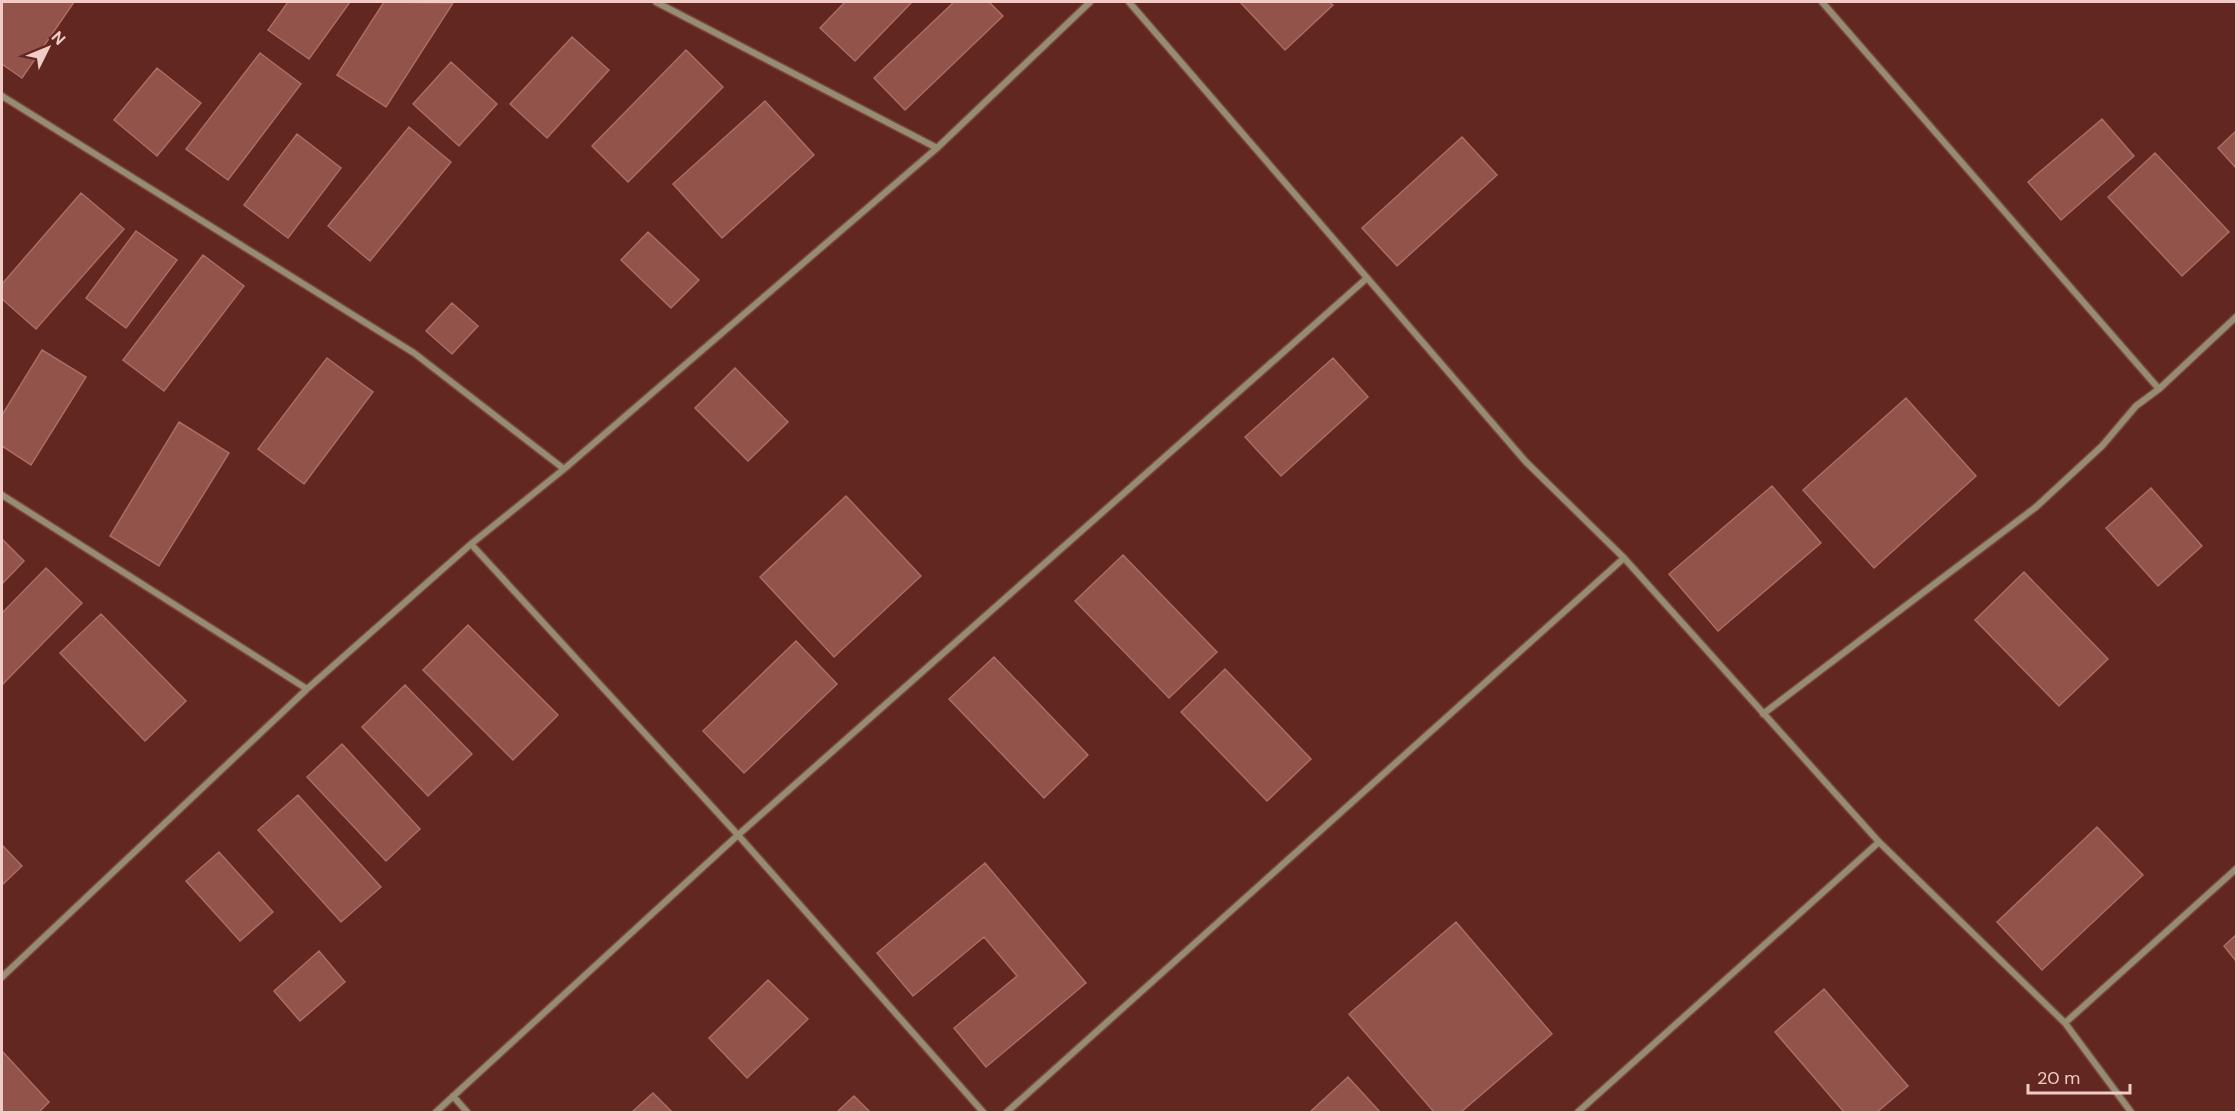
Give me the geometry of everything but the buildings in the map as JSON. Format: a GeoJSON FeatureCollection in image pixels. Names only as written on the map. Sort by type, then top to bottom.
{"type":"FeatureCollection","features":[{"type":"Feature","properties":{"kind":"street"},"geometry":{"type":"LineString","coordinates":[[656,2],[937,148]]}},
{"type":"Feature","properties":{"kind":"street"},"geometry":{"type":"LineString","coordinates":[[2,977],[307,689],[471,544],[564,469],[937,148],[1090,2]]}},
{"type":"Feature","properties":{"kind":"street"},"geometry":{"type":"LineString","coordinates":[[1129,2],[1526,462],[1624,558],[1879,842],[2065,1023],[2131,1113]]}},
{"type":"Feature","properties":{"kind":"street"},"geometry":{"type":"LineString","coordinates":[[1822,2],[2159,389]]}},
{"type":"Feature","properties":{"kind":"street"},"geometry":{"type":"LineString","coordinates":[[2,96],[414,353],[564,469]]}},
{"type":"Feature","properties":{"kind":"street"},"geometry":{"type":"LineString","coordinates":[[436,1113],[738,834],[1367,278]]}},
{"type":"Feature","properties":{"kind":"street"},"geometry":{"type":"LineString","coordinates":[[1763,714],[2036,507],[2102,446],[2136,406],[2159,389],[2236,317]]}},
{"type":"Feature","properties":{"kind":"street"},"geometry":{"type":"LineString","coordinates":[[2,495],[307,689]]}},
{"type":"Feature","properties":{"kind":"street"},"geometry":{"type":"LineString","coordinates":[[471,544],[738,834],[983,1113]]}},
{"type":"Feature","properties":{"kind":"street"},"geometry":{"type":"LineString","coordinates":[[1007,1113],[1624,558]]}},
{"type":"Feature","properties":{"kind":"street"},"geometry":{"type":"LineString","coordinates":[[1578,1113],[1879,842]]}},
{"type":"Feature","properties":{"kind":"street"},"geometry":{"type":"LineString","coordinates":[[2065,1023],[2236,868]]}},
{"type":"Feature","properties":{"kind":"street"},"geometry":{"type":"LineString","coordinates":[[453,1096],[467,1113]]}}]}
